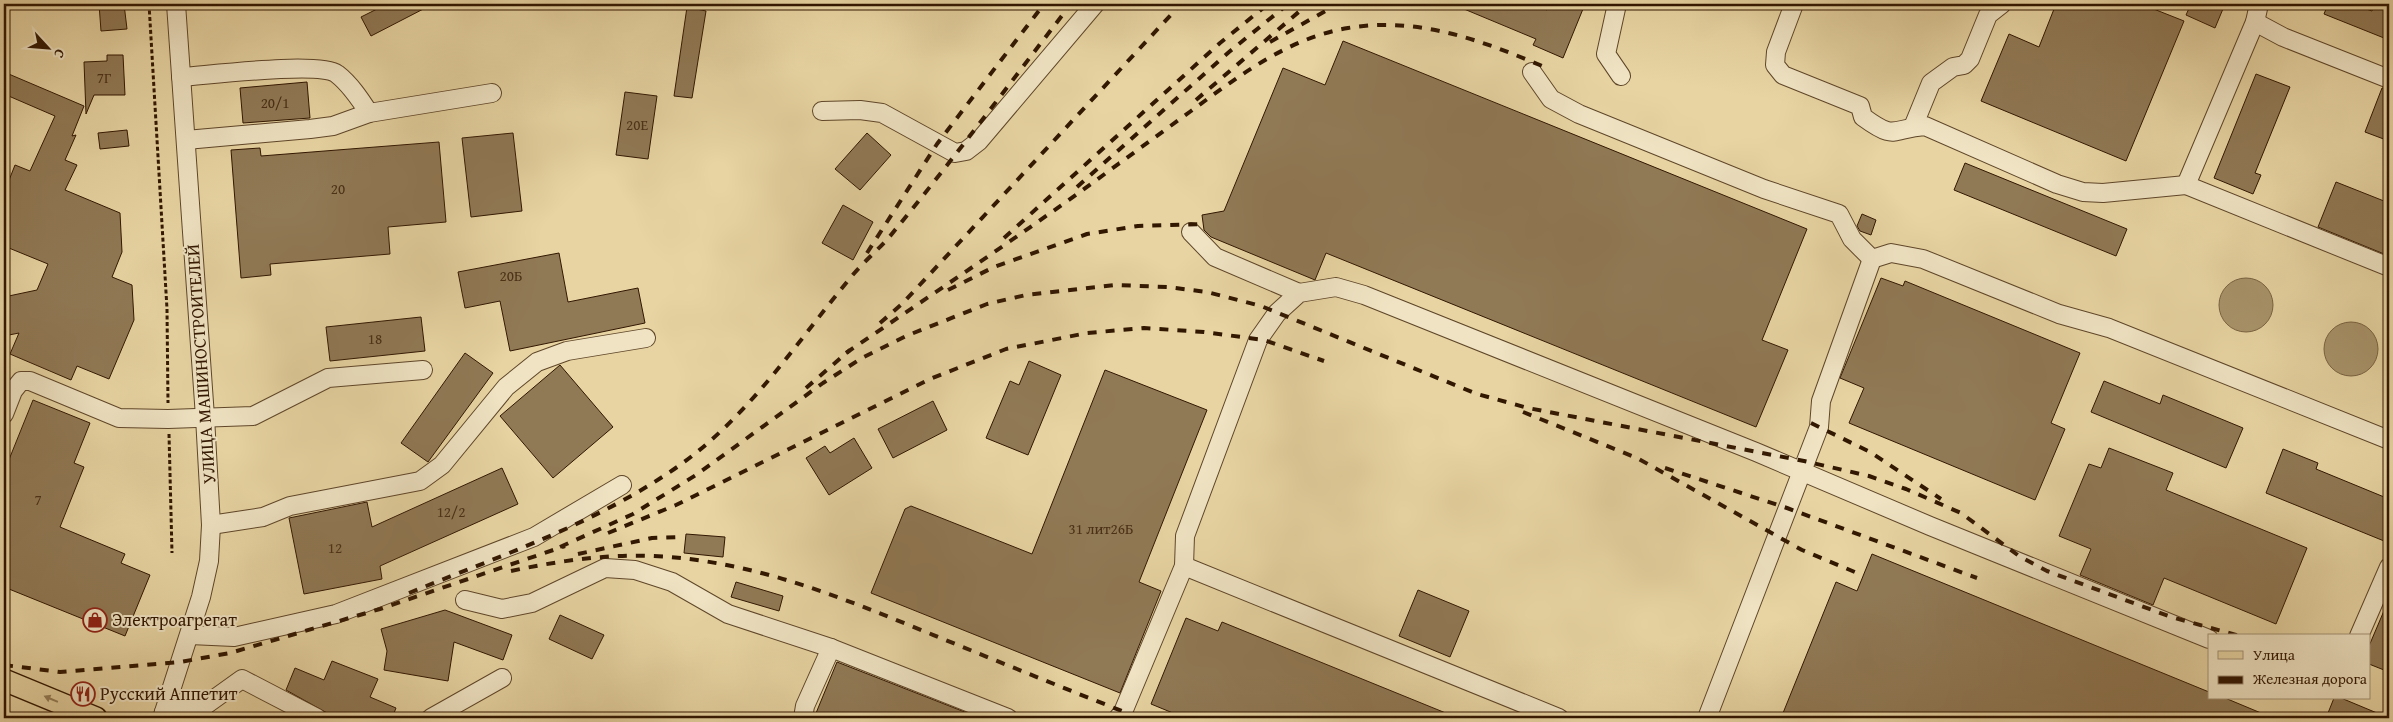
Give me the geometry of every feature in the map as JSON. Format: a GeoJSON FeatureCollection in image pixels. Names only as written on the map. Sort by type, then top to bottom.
{"type":"FeatureCollection","features":[{"type":"Feature","properties":{"kind":"main road"},"geometry":{"type":"LineString","coordinates":[[4,680],[96,718]]}},
{"type":"Feature","properties":{"kind":"street","name":"УЛИЦА МАШИНОСТРОИТЕЛЕЙ"},"geometry":{"type":"LineString","coordinates":[[163,715],[201,597],[209,561],[211,525],[206,418],[176,4]]}},
{"type":"Feature","properties":{"kind":"street"},"geometry":{"type":"LineString","coordinates":[[822,111],[860,110],[882,113],[955,153],[966,151],[979,141],[1095,4]]}},
{"type":"Feature","properties":{"kind":"street"},"geometry":{"type":"LineString","coordinates":[[1617,4],[1606,54],[1621,76]]}},
{"type":"Feature","properties":{"kind":"street"},"geometry":{"type":"LineString","coordinates":[[1794,4],[1776,52],[1775,65],[1783,76],[1860,106],[1863,117],[1880,130],[1896,134],[1912,127],[1925,126],[2057,184],[2083,192],[2103,193],[2186,185],[2389,266]]}},
{"type":"Feature","properties":{"kind":"street"},"geometry":{"type":"LineString","coordinates":[[1912,127],[1931,82],[1953,67],[1970,60],[1988,15],[2002,4]]}},
{"type":"Feature","properties":{"kind":"street"},"geometry":{"type":"LineString","coordinates":[[2186,185],[2255,22],[2259,4]]}},
{"type":"Feature","properties":{"kind":"street"},"geometry":{"type":"LineString","coordinates":[[2255,22],[2283,37],[2389,79]]}},
{"type":"Feature","properties":{"kind":"street"},"geometry":{"type":"LineString","coordinates":[[181,77],[314,68],[336,73],[358,96],[369,113]]}},
{"type":"Feature","properties":{"kind":"street"},"geometry":{"type":"LineString","coordinates":[[1532,72],[1551,99],[1579,114],[1764,189],[1839,214],[1852,239],[1872,259]]}},
{"type":"Feature","properties":{"kind":"street"},"geometry":{"type":"LineString","coordinates":[[186,140],[333,126],[369,113],[492,93]]}},
{"type":"Feature","properties":{"kind":"street"},"geometry":{"type":"LineString","coordinates":[[1191,232],[1215,257],[1299,293],[1336,287],[1364,295],[1801,471],[2208,640]]}},
{"type":"Feature","properties":{"kind":"street"},"geometry":{"type":"LineString","coordinates":[[1872,259],[1891,253],[1923,258],[2059,314],[2109,328],[2389,440]]}},
{"type":"Feature","properties":{"kind":"street"},"geometry":{"type":"LineString","coordinates":[[1708,718],[1819,427],[1821,401],[1872,259]]}},
{"type":"Feature","properties":{"kind":"street"},"geometry":{"type":"LineString","coordinates":[[1118,718],[1123,712],[1184,566],[1185,536],[1258,340],[1277,313],[1299,293]]}},
{"type":"Feature","properties":{"kind":"street"},"geometry":{"type":"LineString","coordinates":[[211,525],[263,517],[290,506],[420,481],[442,465],[506,387],[537,362],[567,351],[646,338]]}},
{"type":"Feature","properties":{"kind":"street"},"geometry":{"type":"LineString","coordinates":[[4,414],[13,391],[21,381],[30,381],[119,418],[168,420],[253,416],[328,378],[423,370]]}},
{"type":"Feature","properties":{"kind":"street"},"geometry":{"type":"LineString","coordinates":[[190,635],[234,637],[336,614],[534,537],[622,485]]}},
{"type":"Feature","properties":{"kind":"street"},"geometry":{"type":"LineString","coordinates":[[1184,566],[1559,718]]}},
{"type":"Feature","properties":{"kind":"street"},"geometry":{"type":"LineString","coordinates":[[465,600],[502,609],[532,603],[605,568],[635,570],[672,582],[728,614],[831,648],[1008,718]]}},
{"type":"Feature","properties":{"kind":"street"},"geometry":{"type":"LineString","coordinates":[[2360,634],[2389,568]]}},
{"type":"Feature","properties":{"kind":"street"},"geometry":{"type":"LineString","coordinates":[[803,718],[805,706],[831,648]]}},
{"type":"Feature","properties":{"kind":"street"},"geometry":{"type":"LineString","coordinates":[[431,718],[502,678]]}},
{"type":"Feature","properties":{"kind":"street"},"geometry":{"type":"LineString","coordinates":[[163,715],[203,707],[242,680],[317,718]]}},
{"type":"Feature","properties":{"kind":"path"},"geometry":{"type":"LineString","coordinates":[[148,4],[167,309],[172,554]]}},
{"type":"Feature","properties":{"kind":"shaded area"},"geometry":{"type":"Polygon","coordinates":[[[2246,278],[2256,280],[2265,286],[2271,295],[2273,305],[2271,315],[2265,324],[2256,330],[2246,332],[2236,330],[2227,324],[2221,315],[2219,305],[2221,295],[2227,286],[2236,280],[2246,278]]]}},
{"type":"Feature","properties":{"kind":"shaded area"},"geometry":{"type":"Polygon","coordinates":[[[2351,322],[2361,324],[2370,330],[2376,339],[2378,349],[2376,359],[2370,368],[2361,374],[2351,376],[2341,374],[2332,368],[2326,359],[2324,349],[2326,339],[2332,330],[2341,324],[2351,322]]]}},
{"type":"Feature","properties":{"kind":"building"},"geometry":{"type":"Polygon","coordinates":[[[99,4],[124,4],[127,29],[101,31],[99,4]]]}},
{"type":"Feature","properties":{"kind":"building"},"geometry":{"type":"Polygon","coordinates":[[[387,4],[433,4],[371,36],[361,17],[387,4]]]}},
{"type":"Feature","properties":{"kind":"building"},"geometry":{"type":"Polygon","coordinates":[[[1452,4],[1533,4],[1547,10],[1550,4],[1585,4],[1563,58],[1533,45],[1536,39],[1452,4]]]}},
{"type":"Feature","properties":{"kind":"building"},"geometry":{"type":"Polygon","coordinates":[[[2056,4],[2141,4],[2184,21],[2126,161],[1981,101],[2009,34],[2039,47],[2056,4]]]}},
{"type":"Feature","properties":{"kind":"building"},"geometry":{"type":"Polygon","coordinates":[[[2191,4],[2225,4],[2215,28],[2186,15],[2191,4]]]}},
{"type":"Feature","properties":{"kind":"building"},"geometry":{"type":"Polygon","coordinates":[[[2328,4],[2352,4],[2372,11],[2375,4],[2389,4],[2389,40],[2324,14],[2328,4]]]}},
{"type":"Feature","properties":{"kind":"building"},"geometry":{"type":"Polygon","coordinates":[[[687,7],[706,11],[692,98],[674,96],[687,7]]]}},
{"type":"Feature","properties":{"kind":"building"},"geometry":{"type":"Polygon","coordinates":[[[1343,41],[1807,229],[1762,340],[1788,350],[1756,427],[1326,253],[1315,280],[1211,237],[1204,230],[1202,215],[1224,211],[1283,68],[1325,85],[1343,41]]]}},
{"type":"Feature","properties":{"kind":"building"},"geometry":{"type":"Polygon","coordinates":[[[107,55],[123,55],[125,95],[94,95],[86,114],[84,62],[107,61],[107,55]]]}},
{"type":"Feature","properties":{"kind":"building"},"geometry":{"type":"Polygon","coordinates":[[[4,72],[84,106],[72,136],[76,135],[65,160],[77,165],[65,190],[120,213],[122,252],[112,277],[132,285],[134,320],[109,379],[77,366],[71,380],[10,354],[19,333],[4,336],[4,297],[37,290],[48,264],[4,246],[4,193],[15,165],[30,171],[55,116],[4,94],[4,72]]]}},
{"type":"Feature","properties":{"kind":"building"},"geometry":{"type":"Polygon","coordinates":[[[2256,74],[2290,87],[2255,173],[2261,175],[2253,194],[2214,178],[2256,74]]]}},
{"type":"Feature","properties":{"kind":"building"},"geometry":{"type":"Polygon","coordinates":[[[307,82],[310,118],[243,123],[240,88],[307,82]]]}},
{"type":"Feature","properties":{"kind":"building"},"geometry":{"type":"Polygon","coordinates":[[[2382,88],[2389,89],[2389,141],[2365,132],[2382,88]]]}},
{"type":"Feature","properties":{"kind":"building"},"geometry":{"type":"Polygon","coordinates":[[[625,92],[657,96],[648,159],[616,155],[625,92]]]}},
{"type":"Feature","properties":{"kind":"building"},"geometry":{"type":"Polygon","coordinates":[[[127,130],[129,146],[100,149],[98,133],[127,130]]]}},
{"type":"Feature","properties":{"kind":"building"},"geometry":{"type":"Polygon","coordinates":[[[513,133],[522,211],[471,217],[462,138],[513,133]]]}},
{"type":"Feature","properties":{"kind":"building"},"geometry":{"type":"Polygon","coordinates":[[[867,133],[891,155],[860,190],[835,169],[867,133]]]}},
{"type":"Feature","properties":{"kind":"building"},"geometry":{"type":"Polygon","coordinates":[[[439,142],[446,222],[388,227],[390,254],[270,264],[271,275],[241,278],[231,150],[260,148],[261,156],[439,142]]]}},
{"type":"Feature","properties":{"kind":"building"},"geometry":{"type":"Polygon","coordinates":[[[1965,163],[2127,229],[2116,256],[1954,190],[1965,163]]]}},
{"type":"Feature","properties":{"kind":"building"},"geometry":{"type":"Polygon","coordinates":[[[2336,182],[2389,203],[2389,256],[2318,227],[2336,182]]]}},
{"type":"Feature","properties":{"kind":"building"},"geometry":{"type":"Polygon","coordinates":[[[843,205],[873,222],[853,260],[822,243],[843,205]]]}},
{"type":"Feature","properties":{"kind":"building"},"geometry":{"type":"Polygon","coordinates":[[[1862,214],[1876,220],[1871,235],[1860,231],[1857,226],[1862,214]]]}},
{"type":"Feature","properties":{"kind":"building"},"geometry":{"type":"Polygon","coordinates":[[[559,253],[568,302],[638,288],[645,323],[510,351],[500,301],[465,308],[458,272],[559,253]]]}},
{"type":"Feature","properties":{"kind":"building"},"geometry":{"type":"Polygon","coordinates":[[[1881,278],[1903,286],[1905,281],[2080,353],[2051,423],[2065,429],[2035,500],[1849,423],[1864,388],[1840,378],[1881,278]]]}},
{"type":"Feature","properties":{"kind":"building"},"geometry":{"type":"Polygon","coordinates":[[[421,317],[425,351],[330,361],[326,327],[421,317]]]}},
{"type":"Feature","properties":{"kind":"building"},"geometry":{"type":"Polygon","coordinates":[[[465,353],[493,373],[428,462],[401,443],[465,353]]]}},
{"type":"Feature","properties":{"kind":"building"},"geometry":{"type":"Polygon","coordinates":[[[1029,361],[1061,375],[1028,455],[986,438],[1010,381],[1019,385],[1029,361]]]}},
{"type":"Feature","properties":{"kind":"building"},"geometry":{"type":"Polygon","coordinates":[[[560,365],[613,427],[553,478],[500,416],[560,365]]]}},
{"type":"Feature","properties":{"kind":"building"},"geometry":{"type":"Polygon","coordinates":[[[1105,370],[1207,410],[1139,582],[1161,591],[1120,693],[871,593],[905,509],[911,506],[1032,554],[1105,370]]]}},
{"type":"Feature","properties":{"kind":"building"},"geometry":{"type":"Polygon","coordinates":[[[2104,381],[2160,404],[2163,395],[2243,428],[2226,468],[2091,412],[2104,381]]]}},
{"type":"Feature","properties":{"kind":"building"},"geometry":{"type":"Polygon","coordinates":[[[33,400],[90,423],[74,463],[84,467],[60,527],[125,554],[121,563],[150,575],[125,636],[4,587],[4,472],[33,400]]]}},
{"type":"Feature","properties":{"kind":"building"},"geometry":{"type":"Polygon","coordinates":[[[933,401],[947,430],[893,458],[878,429],[933,401]]]}},
{"type":"Feature","properties":{"kind":"building"},"geometry":{"type":"Polygon","coordinates":[[[854,438],[872,468],[829,495],[806,458],[825,446],[830,453],[854,438]]]}},
{"type":"Feature","properties":{"kind":"building"},"geometry":{"type":"Polygon","coordinates":[[[2109,448],[2173,473],[2166,490],[2307,548],[2276,624],[2164,578],[2153,605],[2080,575],[2091,549],[2059,536],[2089,464],[2101,468],[2109,448]]]}},
{"type":"Feature","properties":{"kind":"building"},"geometry":{"type":"Polygon","coordinates":[[[2283,449],[2318,463],[2316,469],[2389,499],[2389,543],[2266,493],[2283,449]]]}},
{"type":"Feature","properties":{"kind":"building"},"geometry":{"type":"Polygon","coordinates":[[[502,468],[518,504],[380,566],[382,579],[304,594],[289,518],[367,502],[372,527],[502,468]]]}},
{"type":"Feature","properties":{"kind":"building"},"geometry":{"type":"Polygon","coordinates":[[[686,534],[725,537],[723,557],[684,553],[686,534]]]}},
{"type":"Feature","properties":{"kind":"building"},"geometry":{"type":"Polygon","coordinates":[[[1872,554],[2208,692],[2208,700],[2230,700],[2273,718],[1781,718],[1836,582],[1857,591],[1872,554]]]}},
{"type":"Feature","properties":{"kind":"building"},"geometry":{"type":"Polygon","coordinates":[[[736,582],[783,596],[779,611],[731,597],[736,582]]]}},
{"type":"Feature","properties":{"kind":"building"},"geometry":{"type":"Polygon","coordinates":[[[1418,590],[1469,611],[1450,657],[1399,636],[1418,590]]]}},
{"type":"Feature","properties":{"kind":"building"},"geometry":{"type":"Polygon","coordinates":[[[2389,599],[2389,672],[2370,664],[2370,644],[2389,599]]]}},
{"type":"Feature","properties":{"kind":"building"},"geometry":{"type":"Polygon","coordinates":[[[445,610],[512,635],[503,660],[454,642],[448,681],[384,670],[387,651],[381,629],[445,610]]]}},
{"type":"Feature","properties":{"kind":"building"},"geometry":{"type":"Polygon","coordinates":[[[560,615],[604,635],[592,659],[549,639],[560,615]]]}},
{"type":"Feature","properties":{"kind":"building"},"geometry":{"type":"Polygon","coordinates":[[[1186,618],[1218,631],[1222,622],[1458,718],[1185,718],[1151,704],[1186,618]]]}},
{"type":"Feature","properties":{"kind":"building"},"geometry":{"type":"Polygon","coordinates":[[[332,661],[378,679],[370,697],[396,708],[392,718],[336,718],[286,690],[295,668],[324,680],[332,661]]]}},
{"type":"Feature","properties":{"kind":"building"},"geometry":{"type":"Polygon","coordinates":[[[837,662],[980,718],[814,718],[837,662]]]}},
{"type":"Feature","properties":{"kind":"building"},"geometry":{"type":"Polygon","coordinates":[[[2333,700],[2346,700],[2389,718],[2326,718],[2333,700]]]}},
{"type":"Feature","properties":{"kind":"railway"},"geometry":{"type":"LineString","coordinates":[[867,253],[937,144],[1044,4]]}},
{"type":"Feature","properties":{"kind":"railway"},"geometry":{"type":"LineString","coordinates":[[409,593],[549,536],[616,504],[649,486],[680,465],[729,424],[772,377],[851,277],[890,236],[918,202],[1071,4]]}},
{"type":"Feature","properties":{"kind":"railway"},"geometry":{"type":"LineString","coordinates":[[880,323],[902,304],[1181,4]]}},
{"type":"Feature","properties":{"kind":"railway"},"geometry":{"type":"LineString","coordinates":[[1004,238],[1220,43],[1268,4]]}},
{"type":"Feature","properties":{"kind":"railway"},"geometry":{"type":"LineString","coordinates":[[1077,187],[1229,52],[1288,4]]}},
{"type":"Feature","properties":{"kind":"railway"},"geometry":{"type":"LineString","coordinates":[[1196,100],[1308,4]]}},
{"type":"Feature","properties":{"kind":"railway"},"geometry":{"type":"LineString","coordinates":[[1270,42],[1338,4]]}},
{"type":"Feature","properties":{"kind":"railway"},"geometry":{"type":"LineString","coordinates":[[846,353],[1051,213],[1246,72],[1285,49],[1305,40],[1348,28],[1400,25],[1425,28],[1475,40],[1547,68]]}},
{"type":"Feature","properties":{"kind":"railway"},"geometry":{"type":"LineString","coordinates":[[948,290],[994,267],[1087,234],[1138,226],[1203,224]]}},
{"type":"Feature","properties":{"kind":"railway"},"geometry":{"type":"LineString","coordinates":[[560,547],[633,514],[696,475],[823,383],[862,358],[906,336],[987,304],[1026,295],[1116,285],[1167,287],[1207,292],[1261,306],[1477,394],[1528,408],[1804,461],[1869,476],[1906,489],[1961,513],[2019,556],[2047,571],[2171,617],[2233,634]]}},
{"type":"Feature","properties":{"kind":"railway"},"geometry":{"type":"LineString","coordinates":[[608,533],[676,505],[930,379],[1006,349],[1087,333],[1144,328],[1204,332],[1264,340],[1324,361]]}},
{"type":"Feature","properties":{"kind":"railway"},"geometry":{"type":"LineString","coordinates":[[806,388],[850,350]]}},
{"type":"Feature","properties":{"kind":"railway"},"geometry":{"type":"LineString","coordinates":[[1523,412],[1637,458],[1802,550],[1862,575]]}},
{"type":"Feature","properties":{"kind":"railway"},"geometry":{"type":"LineString","coordinates":[[1811,423],[1870,452],[1941,499]]}},
{"type":"Feature","properties":{"kind":"railway"},"geometry":{"type":"LineString","coordinates":[[1665,468],[1787,508],[1977,578]]}},
{"type":"Feature","properties":{"kind":"railway"},"geometry":{"type":"LineString","coordinates":[[578,554],[652,538],[679,537]]}},
{"type":"Feature","properties":{"kind":"railway"},"geometry":{"type":"LineString","coordinates":[[4,665],[60,672],[180,662],[230,653],[380,609],[565,546]]}},
{"type":"Feature","properties":{"kind":"railway"},"geometry":{"type":"LineString","coordinates":[[511,571],[582,559],[654,556],[690,559],[760,572],[859,605],[1140,718]]}},
{"type":"Feature","properties":{"kind":"place","name":"Электроагрегат"},"geometry":{"type":"Point","coordinates":[95,620]}},
{"type":"Feature","properties":{"kind":"place","name":"Русский Аппетит"},"geometry":{"type":"Point","coordinates":[83,694]}}]}
